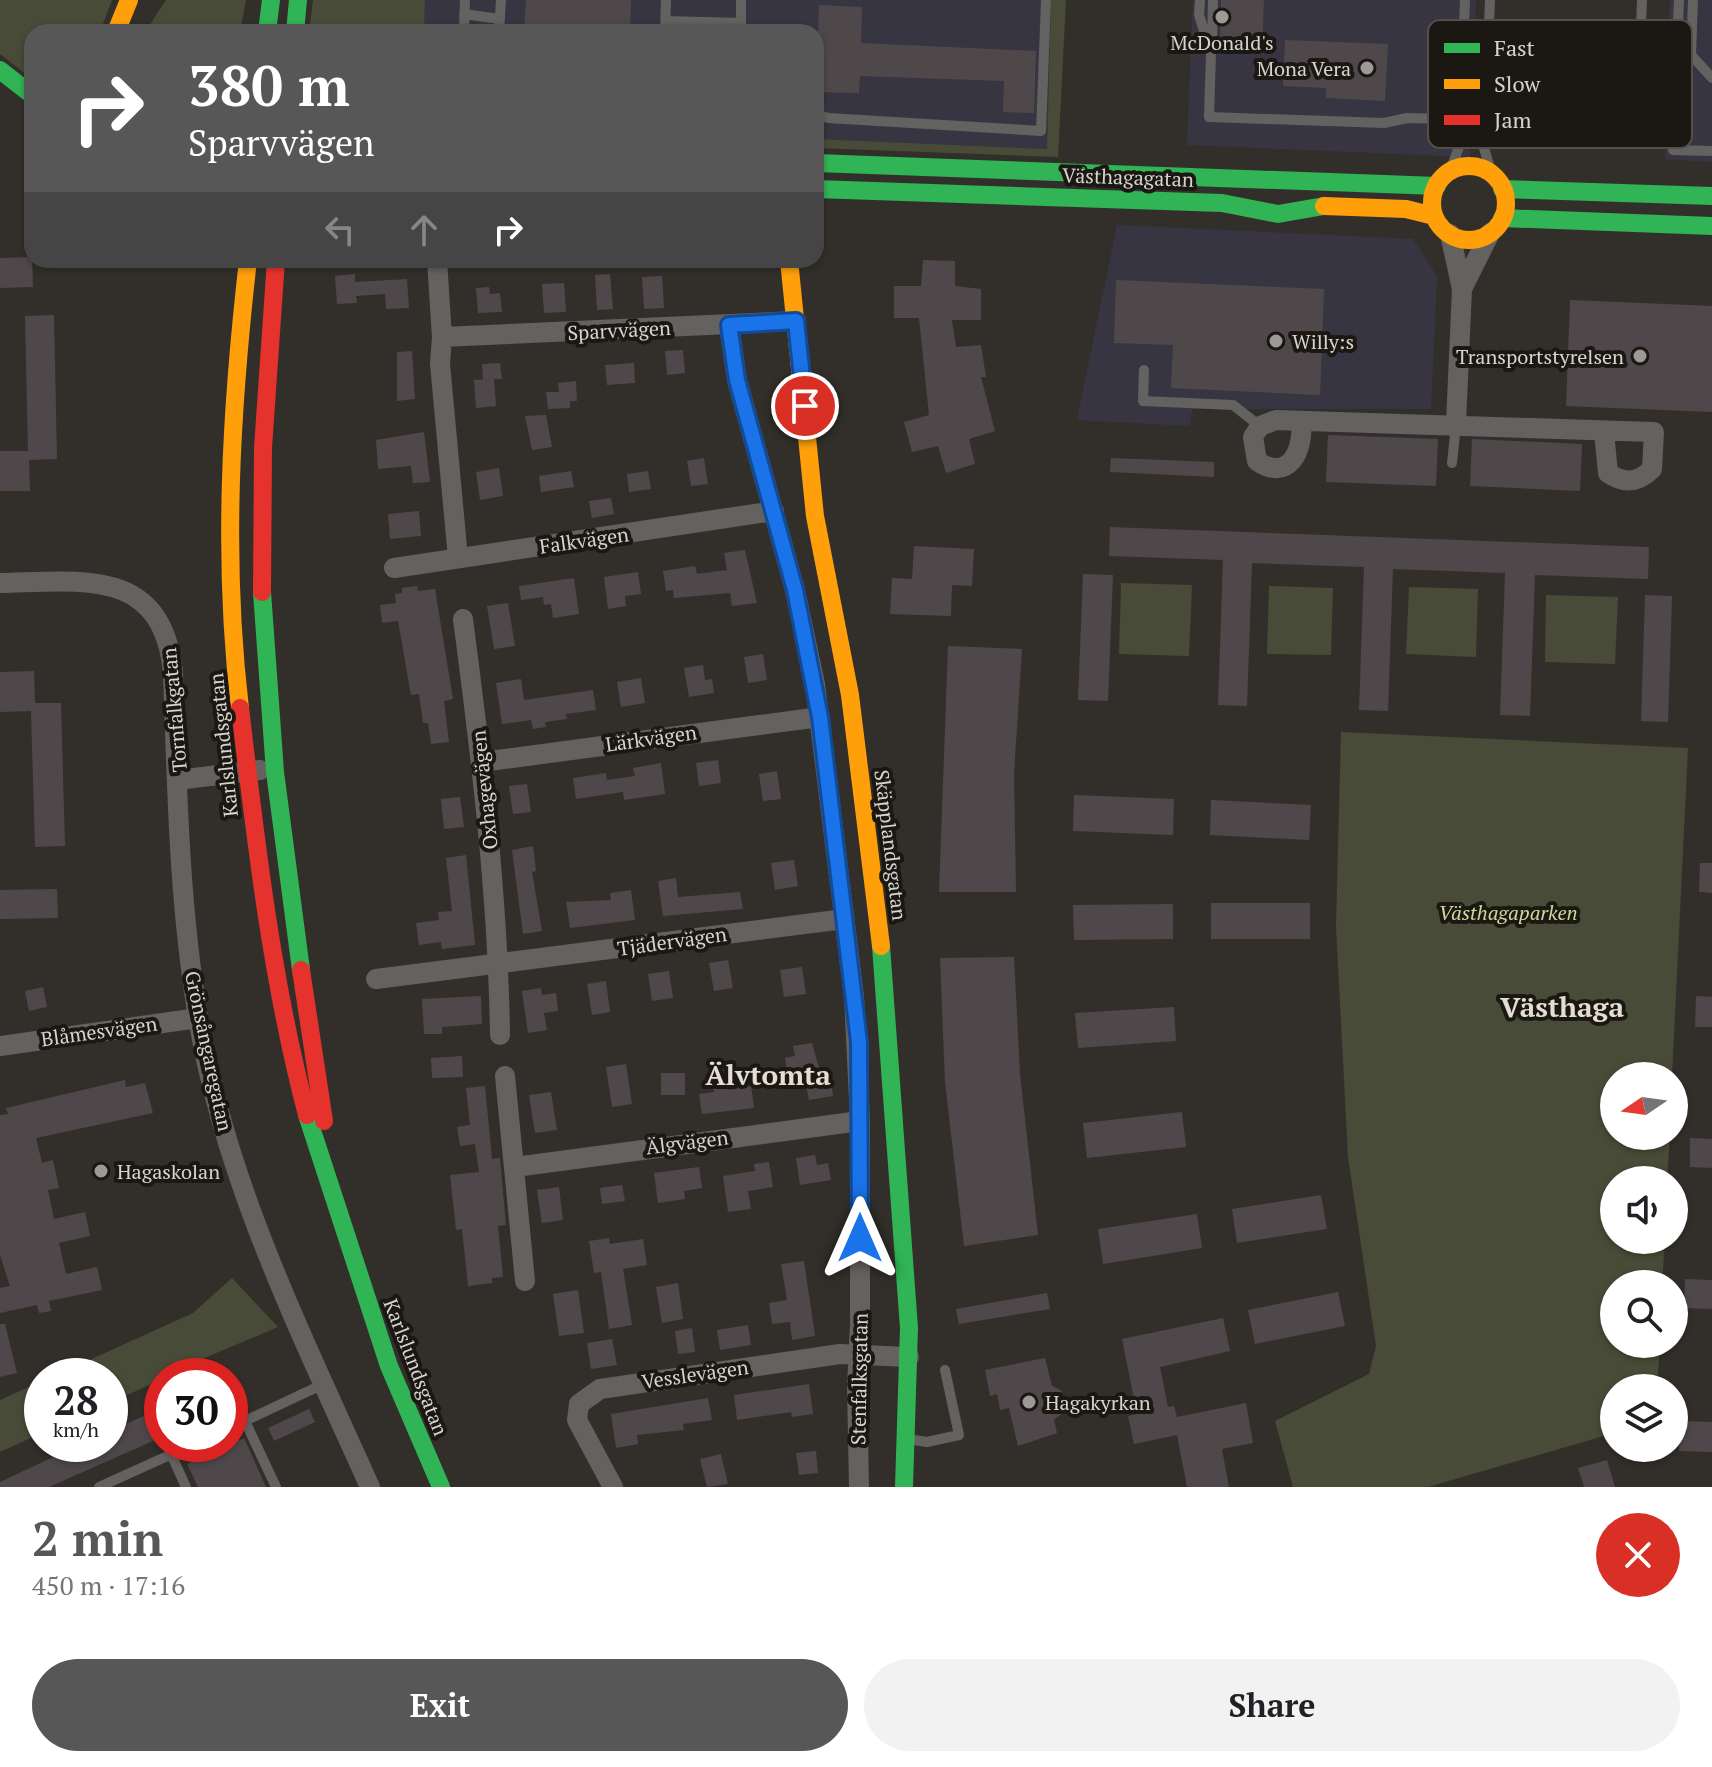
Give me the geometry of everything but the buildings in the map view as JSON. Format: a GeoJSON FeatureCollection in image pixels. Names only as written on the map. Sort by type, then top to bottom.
{"type":"FeatureCollection","features":[{"type":"Feature","properties":{"kind":"main road"},"geometry":{"type":"LineString","coordinates":[[119,24],[129,0]]}},
{"type":"Feature","properties":{"kind":"main road"},"geometry":{"type":"LineString","coordinates":[[268,24],[271,0]]}},
{"type":"Feature","properties":{"kind":"main road"},"geometry":{"type":"LineString","coordinates":[[296,24],[298,0]]}},
{"type":"Feature","properties":{"kind":"main road"},"geometry":{"type":"LineString","coordinates":[[0,70],[24,89]]}},
{"type":"Feature","properties":{"kind":"main road","name":"Västhagagatan"},"geometry":{"type":"LineString","coordinates":[[824,163],[1437,186]]}},
{"type":"Feature","properties":{"kind":"main road"},"geometry":{"type":"LineString","coordinates":[[1712,196],[1497,182],[1470,167],[1450,171],[1437,186],[1432,205],[1434,216],[1450,234],[1464,240],[1496,226],[1712,226]]}},
{"type":"Feature","properties":{"kind":"main road"},"geometry":{"type":"LineString","coordinates":[[1496,226],[1505,204],[1497,182]]}},
{"type":"Feature","properties":{"kind":"main road","name":"Västhagagatan"},"geometry":{"type":"LineString","coordinates":[[824,189],[1222,203],[1278,214],[1331,205],[1406,209],[1434,216]]}},
{"type":"Feature","properties":{"kind":"main road","name":"Karlslundsgatan"},"geometry":{"type":"LineString","coordinates":[[247,268],[234,380],[229,532],[236,678],[247,772],[290,1051],[339,1216],[389,1366],[441,1487]]}},
{"type":"Feature","properties":{"kind":"main road","name":"Karlslundsgatan"},"geometry":{"type":"LineString","coordinates":[[276,268],[261,509],[266,664],[309,1027],[339,1216]]}},
{"type":"Feature","properties":{"kind":"main road","name":"Skäpplandsgatan"},"geometry":{"type":"LineString","coordinates":[[790,268],[815,516],[850,695],[881,939],[909,1357],[904,1487]]}},
{"type":"Feature","properties":{"kind":"street"},"geometry":{"type":"LineString","coordinates":[[1462,289],[1496,226]]}},
{"type":"Feature","properties":{"kind":"street"},"geometry":{"type":"LineString","coordinates":[[1450,234],[1462,289],[1456,423]]}},
{"type":"Feature","properties":{"kind":"street"},"geometry":{"type":"LineString","coordinates":[[438,268],[442,337],[440,364],[458,558]]}},
{"type":"Feature","properties":{"kind":"street","name":"Sparvvägen"},"geometry":{"type":"LineString","coordinates":[[442,337],[796,321]]}},
{"type":"Feature","properties":{"kind":"street","name":"Stenfalksgatan"},"geometry":{"type":"LineString","coordinates":[[729,325],[737,380],[805,636],[820,717],[859,1042],[859,1487]]}},
{"type":"Feature","properties":{"kind":"street"},"geometry":{"type":"LineString","coordinates":[[1301,422],[1300,450],[1291,462],[1279,468],[1266,467],[1257,460],[1253,437],[1260,426],[1276,420],[1456,423],[1604,432]]}},
{"type":"Feature","properties":{"kind":"street","name":"Falkvägen"},"geometry":{"type":"LineString","coordinates":[[394,568],[774,511]]}},
{"type":"Feature","properties":{"kind":"street","name":"Tornfalkgatan"},"geometry":{"type":"LineString","coordinates":[[0,583],[61,582],[119,589],[152,609],[167,635],[171,651],[177,780],[277,767]]}},
{"type":"Feature","properties":{"kind":"street","name":"Oxhagevägen"},"geometry":{"type":"LineString","coordinates":[[463,619],[482,762],[499,962],[500,1035]]}},
{"type":"Feature","properties":{"kind":"street","name":"Lärkvägen"},"geometry":{"type":"LineString","coordinates":[[482,762],[820,717]]}},
{"type":"Feature","properties":{"kind":"street","name":"Grönsångaregatan"},"geometry":{"type":"LineString","coordinates":[[177,780],[184,916],[198,1018],[215,1095],[254,1219],[370,1487]]}},
{"type":"Feature","properties":{"kind":"street","name":"Tjädervägen"},"geometry":{"type":"LineString","coordinates":[[499,962],[844,919]]}},
{"type":"Feature","properties":{"kind":"street"},"geometry":{"type":"LineString","coordinates":[[376,979],[499,962]]}},
{"type":"Feature","properties":{"kind":"street","name":"Blåmesvägen"},"geometry":{"type":"LineString","coordinates":[[0,1046],[198,1018]]}},
{"type":"Feature","properties":{"kind":"street"},"geometry":{"type":"LineString","coordinates":[[505,1076],[525,1281]]}},
{"type":"Feature","properties":{"kind":"street","name":"Älgvägen"},"geometry":{"type":"LineString","coordinates":[[515,1167],[860,1121]]}},
{"type":"Feature","properties":{"kind":"street","name":"Vesslevägen"},"geometry":{"type":"LineString","coordinates":[[613,1487],[577,1420],[579,1404],[588,1395],[625,1384],[858,1354],[909,1357]]}},
{"type":"Feature","properties":{"kind":"lane"},"geometry":{"type":"LineString","coordinates":[[464,24],[465,0]]}},
{"type":"Feature","properties":{"kind":"lane"},"geometry":{"type":"LineString","coordinates":[[500,24],[501,0]]}},
{"type":"Feature","properties":{"kind":"lane"},"geometry":{"type":"LineString","coordinates":[[665,24],[666,0]]}},
{"type":"Feature","properties":{"kind":"lane"},"geometry":{"type":"LineString","coordinates":[[740,24],[741,0]]}},
{"type":"Feature","properties":{"kind":"lane"},"geometry":{"type":"LineString","coordinates":[[824,117],[1041,131],[1046,0]]}},
{"type":"Feature","properties":{"kind":"lane"},"geometry":{"type":"LineString","coordinates":[[1200,0],[1199,15],[1211,53]]}},
{"type":"Feature","properties":{"kind":"lane"},"geometry":{"type":"LineString","coordinates":[[1213,0],[1209,117],[1384,123],[1407,118],[1428,119]]}},
{"type":"Feature","properties":{"kind":"lane"},"geometry":{"type":"LineString","coordinates":[[1464,20],[1465,0]]}},
{"type":"Feature","properties":{"kind":"lane"},"geometry":{"type":"LineString","coordinates":[[1489,20],[1490,0]]}},
{"type":"Feature","properties":{"kind":"lane"},"geometry":{"type":"LineString","coordinates":[[1641,20],[1642,0]]}},
{"type":"Feature","properties":{"kind":"lane"},"geometry":{"type":"LineString","coordinates":[[1678,20],[1679,0]]}},
{"type":"Feature","properties":{"kind":"lane"},"geometry":{"type":"LineString","coordinates":[[1692,28],[1693,0]]}},
{"type":"Feature","properties":{"kind":"lane"},"geometry":{"type":"LineString","coordinates":[[464,14],[500,19]]}},
{"type":"Feature","properties":{"kind":"lane"},"geometry":{"type":"LineString","coordinates":[[1692,56],[1712,78]]}},
{"type":"Feature","properties":{"kind":"lane"},"geometry":{"type":"LineString","coordinates":[[1450,171],[1459,148]]}},
{"type":"Feature","properties":{"kind":"lane"},"geometry":{"type":"LineString","coordinates":[[1484,148],[1497,182]]}},
{"type":"Feature","properties":{"kind":"lane"},"geometry":{"type":"LineString","coordinates":[[1673,148],[1712,151]]}},
{"type":"Feature","properties":{"kind":"lane"},"geometry":{"type":"LineString","coordinates":[[1144,370],[1143,401],[1233,405],[1260,426]]}},
{"type":"Feature","properties":{"kind":"lane"},"geometry":{"type":"LineString","coordinates":[[1452,463],[1456,423]]}},
{"type":"Feature","properties":{"kind":"lane"},"geometry":{"type":"LineString","coordinates":[[905,1439],[927,1442],[959,1435],[945,1370]]}},
{"type":"Feature","properties":{"kind":"lane"},"geometry":{"type":"LineString","coordinates":[[248,1420],[315,1388]]}},
{"type":"Feature","properties":{"kind":"lane"},"geometry":{"type":"LineString","coordinates":[[248,1427],[276,1487]]}},
{"type":"Feature","properties":{"kind":"lane"},"geometry":{"type":"LineString","coordinates":[[99,1487],[154,1462]]}},
{"type":"Feature","properties":{"kind":"lane"},"geometry":{"type":"LineString","coordinates":[[175,1462],[186,1487]]}},
{"type":"Feature","properties":{"kind":"shaded area"},"geometry":{"type":"Polygon","coordinates":[[[425,0],[1051,0],[1047,149],[824,139],[824,24],[424,24],[425,0]]]}},
{"type":"Feature","properties":{"kind":"shaded area"},"geometry":{"type":"Polygon","coordinates":[[[1193,0],[1476,0],[1475,20],[1428,20],[1428,148],[1470,148],[1470,157],[1187,145],[1193,0]]]}},
{"type":"Feature","properties":{"kind":"shaded area"},"geometry":{"type":"Polygon","coordinates":[[[1670,0],[1712,0],[1712,162],[1665,159],[1665,148],[1692,148],[1692,20],[1669,20],[1670,0]]]}},
{"type":"Feature","properties":{"kind":"shaded area"},"geometry":{"type":"Polygon","coordinates":[[[1117,225],[1413,239],[1437,276],[1431,409],[1192,409],[1190,426],[1077,420],[1117,225]]]}},
{"type":"Feature","properties":{"kind":"green space"},"geometry":{"type":"Polygon","coordinates":[[[0,0],[112,0],[103,24],[24,24],[24,73],[0,54],[0,0]]]}},
{"type":"Feature","properties":{"kind":"green space"},"geometry":{"type":"Polygon","coordinates":[[[166,0],[246,0],[242,24],[150,24],[166,0]]]}},
{"type":"Feature","properties":{"kind":"green space"},"geometry":{"type":"Polygon","coordinates":[[[313,0],[425,0],[424,24],[310,24],[313,0]]]}},
{"type":"Feature","properties":{"kind":"green space"},"geometry":{"type":"Polygon","coordinates":[[[1051,0],[1066,0],[1058,157],[824,148],[824,139],[1047,149],[1051,0]]]}},
{"type":"Feature","properties":{"kind":"green space"},"geometry":{"type":"Polygon","coordinates":[[[1121,583],[1192,585],[1189,656],[1119,654],[1121,583]]]}},
{"type":"Feature","properties":{"kind":"green space"},"geometry":{"type":"Polygon","coordinates":[[[1269,586],[1333,588],[1331,655],[1267,654],[1269,586]]]}},
{"type":"Feature","properties":{"kind":"green space"},"geometry":{"type":"Polygon","coordinates":[[[1409,587],[1478,589],[1476,657],[1406,654],[1409,587]]]}},
{"type":"Feature","properties":{"kind":"green space"},"geometry":{"type":"Polygon","coordinates":[[[1546,595],[1618,597],[1615,664],[1545,662],[1546,595]]]}},
{"type":"Feature","properties":{"kind":"green space","name":"Västhagaparken"},"geometry":{"type":"Polygon","coordinates":[[[1341,732],[1688,748],[1673,1062],[1600,1062],[1600,1150],[1669,1150],[1668,1166],[1600,1166],[1600,1254],[1664,1254],[1663,1270],[1600,1270],[1600,1358],[1659,1358],[1658,1374],[1600,1374],[1600,1437],[1428,1487],[1293,1487],[1275,1421],[1369,1374],[1376,1346],[1348,1157],[1336,926],[1341,732]]]}},
{"type":"Feature","properties":{"kind":"green space"},"geometry":{"type":"Polygon","coordinates":[[[232,1278],[278,1327],[205,1358],[144,1358],[144,1387],[128,1395],[128,1358],[94,1358],[193,1313],[232,1278]]]}},
{"type":"Feature","properties":{"kind":"green space"},"geometry":{"type":"Polygon","coordinates":[[[24,1389],[24,1441],[0,1452],[0,1400],[24,1389]]]}},
{"type":"Feature","properties":{"kind":"traffic: fast"},"geometry":{"type":"LineString","coordinates":[[268,24],[271,0]]}},
{"type":"Feature","properties":{"kind":"traffic: fast"},"geometry":{"type":"LineString","coordinates":[[296,24],[298,0]]}},
{"type":"Feature","properties":{"kind":"traffic: fast"},"geometry":{"type":"LineString","coordinates":[[0,70],[24,89]]}},
{"type":"Feature","properties":{"kind":"traffic: fast"},"geometry":{"type":"LineString","coordinates":[[824,163],[1437,186]]}},
{"type":"Feature","properties":{"kind":"traffic: fast"},"geometry":{"type":"LineString","coordinates":[[824,189],[1222,203],[1278,214],[1324,206]]}},
{"type":"Feature","properties":{"kind":"traffic: fast"},"geometry":{"type":"LineString","coordinates":[[1502,189],[1712,196]]}},
{"type":"Feature","properties":{"kind":"traffic: fast"},"geometry":{"type":"LineString","coordinates":[[1502,218],[1712,226]]}},
{"type":"Feature","properties":{"kind":"traffic: fast"},"geometry":{"type":"LineString","coordinates":[[262,592],[275,772],[301,970]]}},
{"type":"Feature","properties":{"kind":"traffic: fast"},"geometry":{"type":"LineString","coordinates":[[881,946],[909,1328],[904,1487]]}},
{"type":"Feature","properties":{"kind":"traffic: fast"},"geometry":{"type":"LineString","coordinates":[[307,1115],[389,1366],[441,1487]]}},
{"type":"Feature","properties":{"kind":"traffic: slow"},"geometry":{"type":"LineString","coordinates":[[119,24],[129,0]]}},
{"type":"Feature","properties":{"kind":"traffic: slow"},"geometry":{"type":"LineString","coordinates":[[1469,166],[1483,169],[1495,177],[1503,189],[1506,203],[1503,217],[1495,229],[1483,237],[1469,240],[1455,237],[1443,229],[1435,217],[1432,203],[1435,189],[1443,177],[1455,169],[1469,166]]}},
{"type":"Feature","properties":{"kind":"traffic: slow"},"geometry":{"type":"LineString","coordinates":[[1324,206],[1406,209],[1434,216]]}},
{"type":"Feature","properties":{"kind":"traffic: slow"},"geometry":{"type":"LineString","coordinates":[[240,708],[234,652],[230,540],[233,428],[247,268]]}},
{"type":"Feature","properties":{"kind":"traffic: slow"},"geometry":{"type":"LineString","coordinates":[[790,268],[815,516],[850,695],[881,946]]}},
{"type":"Feature","properties":{"kind":"traffic: jam"},"geometry":{"type":"LineString","coordinates":[[262,592],[263,448],[275,268]]}},
{"type":"Feature","properties":{"kind":"traffic: jam"},"geometry":{"type":"LineString","coordinates":[[240,708],[275,964],[307,1115]]}},
{"type":"Feature","properties":{"kind":"traffic: jam"},"geometry":{"type":"LineString","coordinates":[[301,970],[324,1121]]}},
{"type":"Feature","properties":{"kind":"place","name":"McDonald's"},"geometry":{"type":"Point","coordinates":[1222,17]}},
{"type":"Feature","properties":{"kind":"place","name":"Mona Vera"},"geometry":{"type":"Point","coordinates":[1367,68]}},
{"type":"Feature","properties":{"kind":"place","name":"Willy:s"},"geometry":{"type":"Point","coordinates":[1276,341]}},
{"type":"Feature","properties":{"kind":"place","name":"Transportstyrelsen"},"geometry":{"type":"Point","coordinates":[1640,356]}},
{"type":"Feature","properties":{"kind":"place","name":"Hagaskolan"},"geometry":{"type":"Point","coordinates":[101,1171]}},
{"type":"Feature","properties":{"kind":"place","name":"Hagakyrkan"},"geometry":{"type":"Point","coordinates":[1029,1402]}},
{"type":"Feature","properties":{"kind":"district","name":"Västhaga"},"geometry":{"type":"Point","coordinates":[1562,1006]}},
{"type":"Feature","properties":{"kind":"district","name":"Älvtomta"},"geometry":{"type":"Point","coordinates":[768,1074]}},
{"type":"Feature","properties":{"kind":"route"},"geometry":{"type":"LineString","coordinates":[[805,406],[796,321],[729,325],[737,380],[795,590],[820,717],[859,1042],[860,1238]]}}]}
